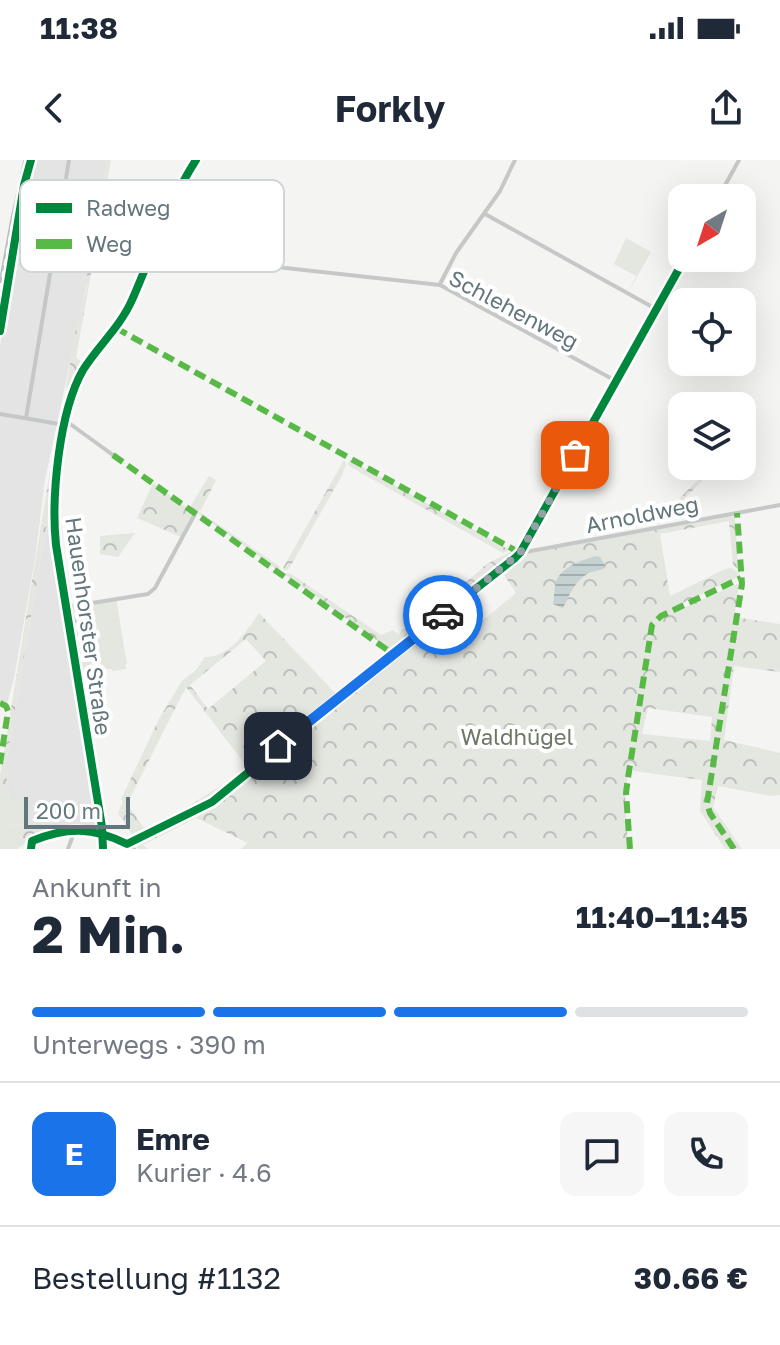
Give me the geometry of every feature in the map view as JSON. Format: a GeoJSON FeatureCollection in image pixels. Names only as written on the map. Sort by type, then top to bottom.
{"type":"FeatureCollection","features":[{"type":"Feature","properties":{"kind":"street"},"geometry":{"type":"LineString","coordinates":[[66,180],[69,160]]}},
{"type":"Feature","properties":{"kind":"street","name":"Hauenhorster Straße"},"geometry":{"type":"LineString","coordinates":[[184,180],[196,160]]}},
{"type":"Feature","properties":{"kind":"street"},"geometry":{"type":"LineString","coordinates":[[440,285],[456,253],[505,182],[515,160]]}},
{"type":"Feature","properties":{"kind":"street"},"geometry":{"type":"LineString","coordinates":[[726,184],[739,160]]}},
{"type":"Feature","properties":{"kind":"street"},"geometry":{"type":"LineString","coordinates":[[485,214],[656,309]]}},
{"type":"Feature","properties":{"kind":"street","name":"Schlehenweg"},"geometry":{"type":"LineString","coordinates":[[284,268],[440,285],[616,381]]}},
{"type":"Feature","properties":{"kind":"street"},"geometry":{"type":"LineString","coordinates":[[26,418],[50,272]]}},
{"type":"Feature","properties":{"kind":"street","name":"Hauenhorster Straße"},"geometry":{"type":"LineString","coordinates":[[103,849],[105,834],[56,545],[56,478],[68,408],[78,380],[120,322],[144,272]]}},
{"type":"Feature","properties":{"kind":"street"},"geometry":{"type":"LineString","coordinates":[[520,553],[677,272]]}},
{"type":"Feature","properties":{"kind":"street"},"geometry":{"type":"LineString","coordinates":[[0,414],[65,423],[113,455]]}},
{"type":"Feature","properties":{"kind":"street","name":"Arnoldweg"},"geometry":{"type":"LineString","coordinates":[[127,844],[212,802],[255,764],[520,553],[780,505]]}},
{"type":"Feature","properties":{"kind":"street"},"geometry":{"type":"LineString","coordinates":[[67,607],[148,594],[155,588],[196,512]]}},
{"type":"Feature","properties":{"kind":"street"},"geometry":{"type":"LineString","coordinates":[[31,849],[32,841],[71,830],[105,834],[134,849]]}},
{"type":"Feature","properties":{"kind":"street"},"geometry":{"type":"LineString","coordinates":[[68,849],[71,830]]}},
{"type":"Feature","properties":{"kind":"shaded area"},"geometry":{"type":"Polygon","coordinates":[[[34,160],[107,160],[104,180],[29,180],[34,160]]]}},
{"type":"Feature","properties":{"kind":"shaded area"},"geometry":{"type":"Polygon","coordinates":[[[20,221],[20,272],[89,272],[45,480],[35,559],[7,704],[0,702],[0,347],[20,221]]]}},
{"type":"Feature","properties":{"kind":"shaded area"},"geometry":{"type":"Polygon","coordinates":[[[48,516],[51,516],[98,831],[73,827],[31,831],[26,805],[9,799],[5,769],[48,516]]]}},
{"type":"Feature","properties":{"kind":"shaded area"},"geometry":{"type":"Polygon","coordinates":[[[596,556],[606,567],[582,577],[563,608],[553,604],[556,582],[562,572],[596,556]]]}},
{"type":"Feature","properties":{"kind":"green space"},"geometry":{"type":"Polygon","coordinates":[[[107,160],[111,160],[107,180],[103,180],[107,160]]]}},
{"type":"Feature","properties":{"kind":"green space"},"geometry":{"type":"Polygon","coordinates":[[[20,190],[0,325],[2,284],[20,190]]]}},
{"type":"Feature","properties":{"kind":"green space"},"geometry":{"type":"Polygon","coordinates":[[[626,238],[651,252],[629,291],[636,276],[614,264],[626,238]]]}},
{"type":"Feature","properties":{"kind":"green space"},"geometry":{"type":"Polygon","coordinates":[[[91,272],[76,358],[81,361],[70,389],[66,388],[87,274],[91,272]]]}},
{"type":"Feature","properties":{"kind":"green space"},"geometry":{"type":"Polygon","coordinates":[[[496,297],[511,307],[504,319],[488,310],[496,297]]]}},
{"type":"Feature","properties":{"kind":"green space"},"geometry":{"type":"Polygon","coordinates":[[[344,460],[346,464],[342,475],[290,567],[284,570],[283,568],[344,460]]]}},
{"type":"Feature","properties":{"kind":"green space"},"geometry":{"type":"Polygon","coordinates":[[[350,460],[507,551],[503,553],[349,466],[350,460]]]}},
{"type":"Feature","properties":{"kind":"green space"},"geometry":{"type":"Polygon","coordinates":[[[50,471],[54,472],[51,516],[48,516],[5,769],[7,797],[2,818],[3,827],[35,824],[49,826],[49,832],[17,849],[0,849],[0,776],[50,471]]]}},
{"type":"Feature","properties":{"kind":"green space"},"geometry":{"type":"Polygon","coordinates":[[[209,476],[216,480],[201,510],[196,512],[190,507],[209,476]]]}},
{"type":"Feature","properties":{"kind":"green space"},"geometry":{"type":"Polygon","coordinates":[[[698,480],[703,480],[659,524],[656,524],[698,480]]]}},
{"type":"Feature","properties":{"kind":"green space"},"geometry":{"type":"Polygon","coordinates":[[[153,483],[193,512],[181,537],[137,518],[153,483]]]}},
{"type":"Feature","properties":{"kind":"green space"},"geometry":{"type":"Polygon","coordinates":[[[200,512],[279,566],[280,568],[276,569],[200,512]]]}},
{"type":"Feature","properties":{"kind":"green space","name":"Waldhügel"},"geometry":{"type":"Polygon","coordinates":[[[731,516],[735,518],[738,569],[733,565],[729,521],[660,534],[670,596],[725,569],[731,568],[739,573],[736,578],[672,608],[673,613],[739,583],[734,617],[780,624],[780,672],[734,666],[724,740],[780,753],[780,795],[770,796],[718,786],[713,807],[742,849],[725,849],[700,811],[702,780],[633,771],[634,765],[630,763],[625,793],[628,849],[241,849],[248,843],[196,818],[143,845],[148,849],[139,849],[132,844],[213,802],[255,768],[252,765],[248,768],[186,687],[127,804],[144,828],[181,811],[222,785],[225,788],[211,801],[134,838],[118,813],[123,802],[121,799],[159,719],[182,681],[196,670],[205,657],[222,653],[236,642],[259,613],[341,699],[443,618],[461,638],[516,593],[502,572],[524,554],[731,516]],[[246,639],[190,685],[208,709],[266,661],[246,639]],[[648,708],[642,734],[710,741],[712,717],[648,708]]]}},
{"type":"Feature","properties":{"kind":"green space"},"geometry":{"type":"Polygon","coordinates":[[[135,533],[118,557],[100,554],[100,536],[135,533]]]}},
{"type":"Feature","properties":{"kind":"green space"},"geometry":{"type":"Polygon","coordinates":[[[512,551],[515,555],[394,650],[283,573],[291,574],[381,635],[393,630],[399,635],[401,630],[487,564],[512,551]]]}},
{"type":"Feature","properties":{"kind":"green space"},"geometry":{"type":"Polygon","coordinates":[[[116,601],[127,664],[82,671],[72,609],[116,601]]]}},
{"type":"Feature","properties":{"kind":"green space"},"geometry":{"type":"Polygon","coordinates":[[[117,601],[126,669],[83,672],[71,609],[86,607],[74,609],[84,667],[123,663],[114,603],[92,606],[117,601]]]}},
{"type":"Feature","properties":{"kind":"green space"},"geometry":{"type":"Polygon","coordinates":[[[7,771],[9,799],[25,798],[30,824],[3,827],[7,771]]]}},
{"type":"Feature","properties":{"kind":"railway"},"geometry":{"type":"LineString","coordinates":[[22,180],[26,160]]}},
{"type":"Feature","properties":{"kind":"railway"},"geometry":{"type":"LineString","coordinates":[[0,289],[20,187]]}},
{"type":"Feature","properties":{"kind":"marked path"},"geometry":{"type":"LineString","coordinates":[[116,328],[520,553]]}},
{"type":"Feature","properties":{"kind":"marked path"},"geometry":{"type":"LineString","coordinates":[[113,455],[393,654]]}},
{"type":"Feature","properties":{"kind":"marked path"},"geometry":{"type":"LineString","coordinates":[[734,849],[710,813],[707,803],[742,584],[737,513]]}},
{"type":"Feature","properties":{"kind":"marked path"},"geometry":{"type":"LineString","coordinates":[[630,849],[626,793],[652,625],[661,616],[741,578]]}},
{"type":"Feature","properties":{"kind":"marked path"},"geometry":{"type":"LineString","coordinates":[[0,703],[8,711],[0,764]]}},
{"type":"Feature","properties":{"kind":"cycle path"},"geometry":{"type":"LineString","coordinates":[[25,180],[31,160]]}},
{"type":"Feature","properties":{"kind":"cycle path"},"geometry":{"type":"LineString","coordinates":[[184,180],[196,160]]}},
{"type":"Feature","properties":{"kind":"cycle path"},"geometry":{"type":"LineString","coordinates":[[0,331],[20,209]]}},
{"type":"Feature","properties":{"kind":"cycle path"},"geometry":{"type":"LineString","coordinates":[[103,849],[56,545],[56,480],[63,431],[75,388],[83,370],[127,310],[144,272]]}},
{"type":"Feature","properties":{"kind":"cycle path"},"geometry":{"type":"LineString","coordinates":[[31,849],[32,841],[68,831],[103,834],[127,844],[212,802],[515,558],[677,272]]}},
{"type":"Feature","properties":{"kind":"way so far"},"geometry":{"type":"LineString","coordinates":[[443,615],[520,553],[575,455]]}},
{"type":"Feature","properties":{"kind":"route"},"geometry":{"type":"LineString","coordinates":[[278,746],[443,615]]}}]}
